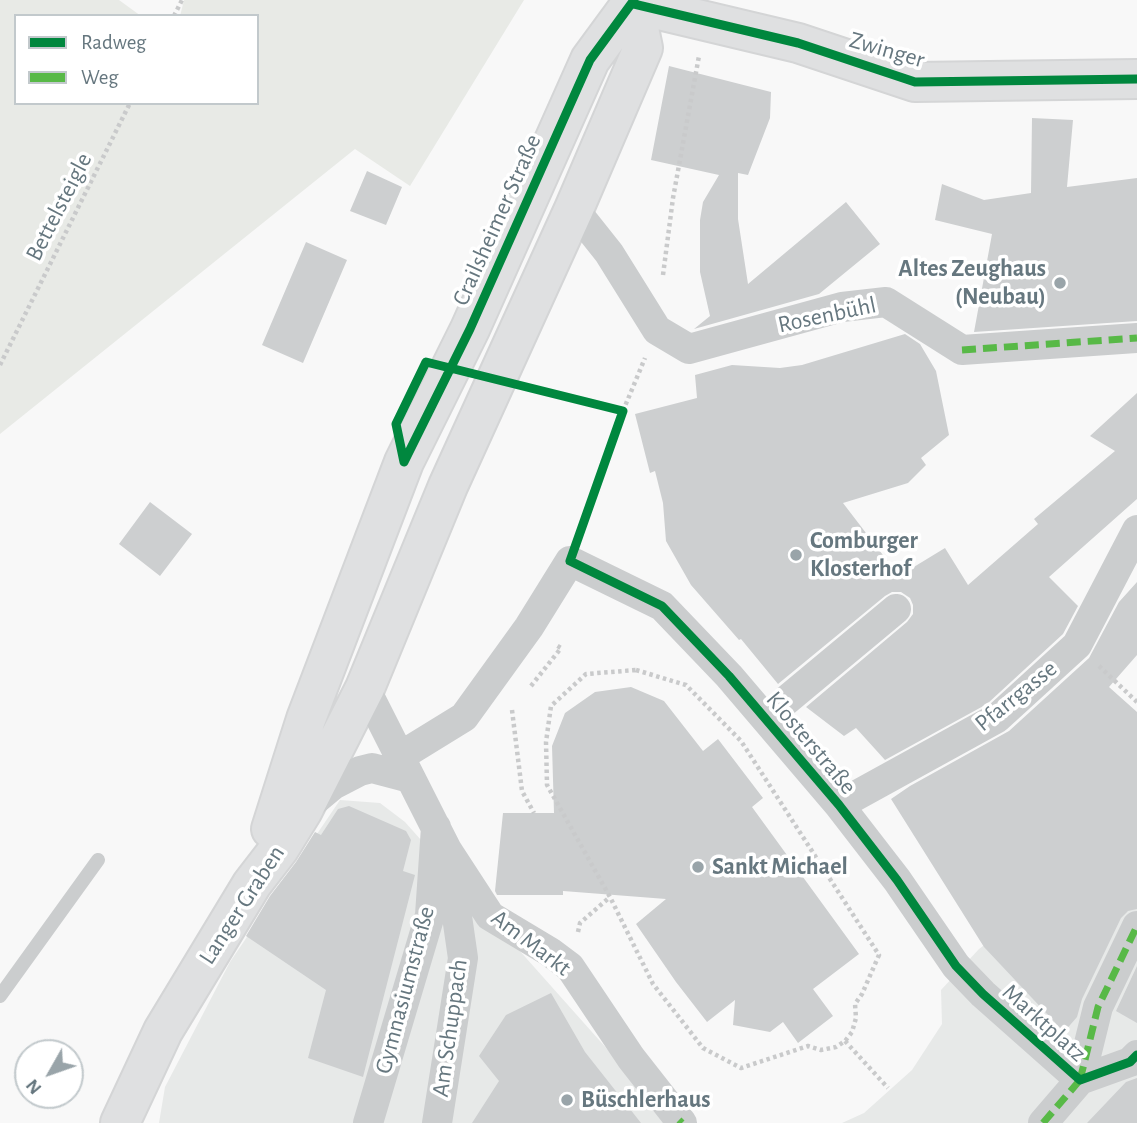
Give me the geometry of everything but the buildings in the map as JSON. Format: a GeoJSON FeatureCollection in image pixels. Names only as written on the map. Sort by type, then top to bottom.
{"type":"FeatureCollection","features":[{"type":"Feature","properties":{"kind":"main road","name":"Zwinger"},"geometry":{"type":"LineString","coordinates":[[634,2],[798,43],[915,82],[1137,79]]}},
{"type":"Feature","properties":{"kind":"main road"},"geometry":{"type":"LineString","coordinates":[[365,688],[448,486],[574,209],[643,48],[634,2]]}},
{"type":"Feature","properties":{"kind":"main road","name":"Crailsheimer Straße"},"geometry":{"type":"LineString","coordinates":[[252,884],[289,779],[306,719],[404,462],[470,329],[590,60],[634,2]]}},
{"type":"Feature","properties":{"kind":"main road"},"geometry":{"type":"LineString","coordinates":[[345,613],[365,688]]}},
{"type":"Feature","properties":{"kind":"main road","name":"Langer Graben"},"geometry":{"type":"LineString","coordinates":[[120,1123],[163,1031],[252,884],[279,849],[303,810],[365,688]]}},
{"type":"Feature","properties":{"kind":"street","name":"Rosenbühl"},"geometry":{"type":"LineString","coordinates":[[574,209],[609,253],[657,330],[689,349],[842,307],[886,302],[962,350],[1137,338]]}},
{"type":"Feature","properties":{"kind":"street","name":"Pfarrgasse"},"geometry":{"type":"LineString","coordinates":[[839,805],[997,718],[1077,645],[1137,530]]}},
{"type":"Feature","properties":{"kind":"street"},"geometry":{"type":"LineString","coordinates":[[303,810],[334,785],[360,771],[372,768],[405,768],[464,717],[529,628],[570,561]]}},
{"type":"Feature","properties":{"kind":"street","name":"Klosterstraße"},"geometry":{"type":"LineString","coordinates":[[570,561],[662,606],[729,676],[839,805],[898,880],[957,966],[983,994]]}},
{"type":"Feature","properties":{"kind":"street"},"geometry":{"type":"LineString","coordinates":[[765,718],[896,609]]}},
{"type":"Feature","properties":{"kind":"street"},"geometry":{"type":"LineString","coordinates":[[365,688],[442,839]]}},
{"type":"Feature","properties":{"kind":"street","name":"Am Markt"},"geometry":{"type":"LineString","coordinates":[[442,839],[490,916],[570,967],[631,1058],[681,1122]]}},
{"type":"Feature","properties":{"kind":"street","name":"Gymnasiumstraße"},"geometry":{"type":"LineString","coordinates":[[368,1123],[430,915],[442,839]]}},
{"type":"Feature","properties":{"kind":"street","name":"Am Schuppach"},"geometry":{"type":"LineString","coordinates":[[437,1123],[463,958],[442,839]]}},
{"type":"Feature","properties":{"kind":"street"},"geometry":{"type":"LineString","coordinates":[[1080,1080],[1098,1007],[1137,926]]}},
{"type":"Feature","properties":{"kind":"street","name":"Marktplatz"},"geometry":{"type":"LineString","coordinates":[[983,994],[1080,1080],[1042,1123]]}},
{"type":"Feature","properties":{"kind":"street"},"geometry":{"type":"LineString","coordinates":[[1080,1080],[1130,1062],[1137,1055]]}},
{"type":"Feature","properties":{"kind":"lane"},"geometry":{"type":"LineString","coordinates":[[0,996],[98,860]]}},
{"type":"Feature","properties":{"kind":"path"},"geometry":{"type":"LineString","coordinates":[[570,561],[623,411],[657,330],[673,198],[705,20]]}},
{"type":"Feature","properties":{"kind":"path"},"geometry":{"type":"LineString","coordinates":[[569,398],[623,411]]}},
{"type":"Feature","properties":{"kind":"path"},"geometry":{"type":"LineString","coordinates":[[1077,645],[1137,702]]}},
{"type":"Feature","properties":{"kind":"path"},"geometry":{"type":"LineString","coordinates":[[528,690],[561,648]]}},
{"type":"Feature","properties":{"kind":"path"},"geometry":{"type":"LineString","coordinates":[[636,670],[686,685],[741,741],[878,955],[855,1004],[856,1018],[852,1032],[836,1047],[821,1050],[808,1046],[741,1068],[703,1048],[653,984],[610,897],[547,785],[546,742],[551,706],[586,674],[636,670]]}},
{"type":"Feature","properties":{"kind":"path"},"geometry":{"type":"LineString","coordinates":[[520,700],[512,710],[517,751],[522,791],[534,813]]}},
{"type":"Feature","properties":{"kind":"path"},"geometry":{"type":"LineString","coordinates":[[570,967],[580,923],[610,897]]}},
{"type":"Feature","properties":{"kind":"path"},"geometry":{"type":"LineString","coordinates":[[845,1041],[888,1088]]}},
{"type":"Feature","properties":{"kind":"shaded area"},"geometry":{"type":"Polygon","coordinates":[[[0,0],[119,0],[138,14],[14,14],[14,105],[259,105],[259,14],[180,14],[184,0],[524,0],[410,186],[355,149],[0,434],[0,0]]]}},
{"type":"Feature","properties":{"kind":"shaded area"},"geometry":{"type":"Polygon","coordinates":[[[340,800],[380,803],[405,822],[673,1123],[159,1123],[165,1087],[230,962],[340,800]]]}},
{"type":"Feature","properties":{"kind":"shaded area"},"geometry":{"type":"Polygon","coordinates":[[[1137,883],[1137,1123],[842,1123],[864,1113],[912,1070],[942,1024],[941,990],[979,949],[1066,884],[1137,883]]]}},
{"type":"Feature","properties":{"kind":"marked path"},"geometry":{"type":"LineString","coordinates":[[962,350],[1137,338]]}},
{"type":"Feature","properties":{"kind":"marked path"},"geometry":{"type":"LineString","coordinates":[[1080,1080],[1098,1007],[1137,926]]}},
{"type":"Feature","properties":{"kind":"marked path"},"geometry":{"type":"LineString","coordinates":[[1043,1123],[1080,1080],[1086,1078]]}},
{"type":"Feature","properties":{"kind":"marked path"},"geometry":{"type":"LineString","coordinates":[[679,1120],[682,1123]]}},
{"type":"Feature","properties":{"kind":"cycle path"},"geometry":{"type":"LineString","coordinates":[[404,462],[470,329],[590,60],[634,0]]}},
{"type":"Feature","properties":{"kind":"cycle path"},"geometry":{"type":"LineString","coordinates":[[634,4],[798,43],[915,82],[1137,79]]}},
{"type":"Feature","properties":{"kind":"cycle path"},"geometry":{"type":"LineString","coordinates":[[404,462],[396,424],[426,362],[623,411],[570,561],[662,606],[729,676],[839,805],[897,880],[956,966],[983,994],[1080,1080],[1130,1062],[1137,1055]]}},
{"type":"Feature","properties":{"kind":"place","name":"Altes Zeughaus (Neubau)"},"geometry":{"type":"Point","coordinates":[1060,283]}},
{"type":"Feature","properties":{"kind":"place","name":"Comburger Klosterhof"},"geometry":{"type":"Point","coordinates":[796,555]}},
{"type":"Feature","properties":{"kind":"place","name":"Sankt Michael"},"geometry":{"type":"Point","coordinates":[698,867]}},
{"type":"Feature","properties":{"kind":"place","name":"Büschlerhaus"},"geometry":{"type":"Point","coordinates":[567,1100]}}]}
